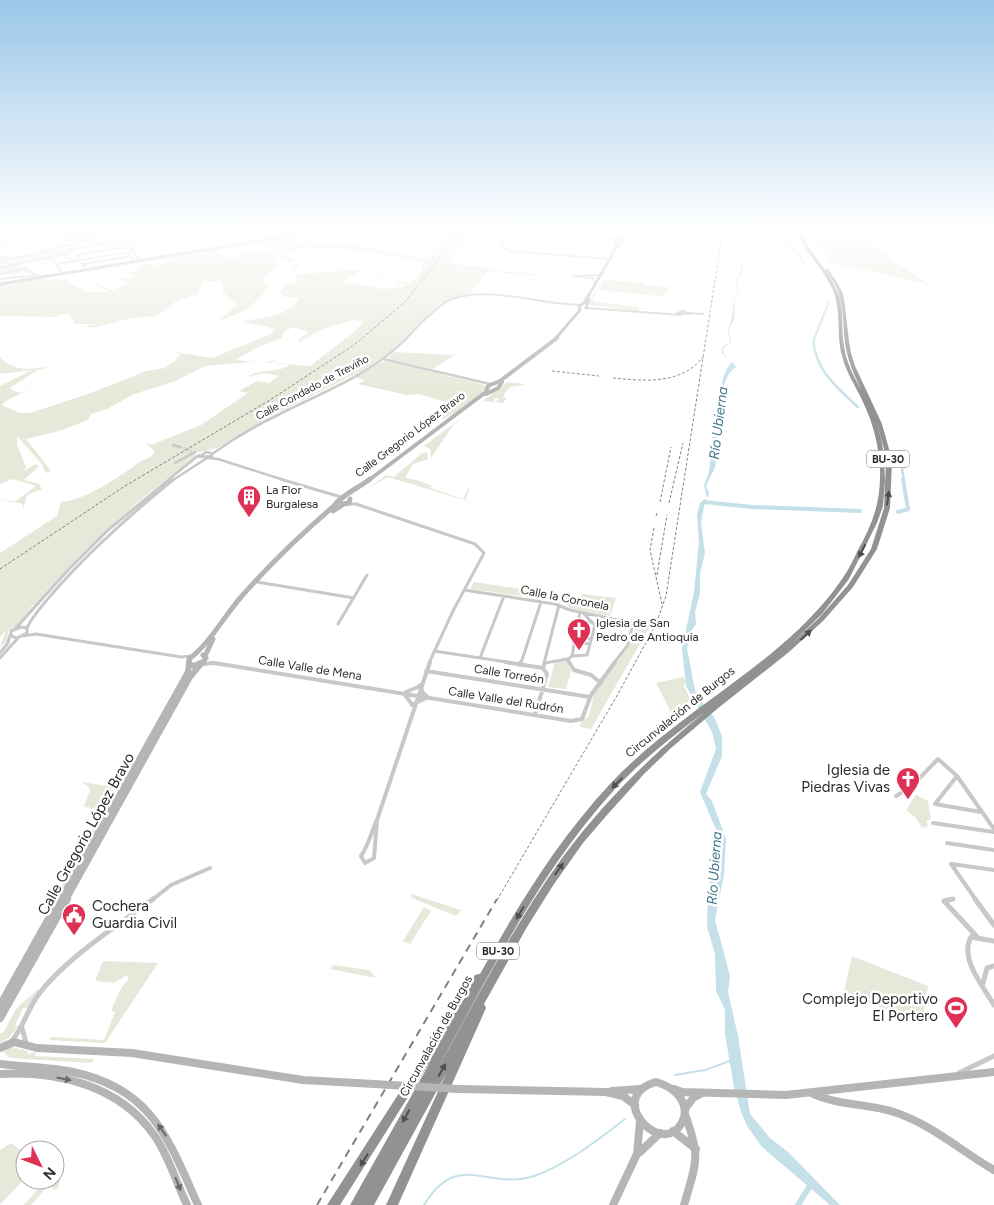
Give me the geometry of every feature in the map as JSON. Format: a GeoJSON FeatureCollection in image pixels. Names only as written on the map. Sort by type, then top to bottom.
{"type":"FeatureCollection","features":[{"type":"Feature","properties":{"kind":"highway","name":"Circunvalación de Burgos"},"geometry":{"type":"LineString","coordinates":[[766,664],[820,610],[847,578],[863,550],[874,523],[882,492],[881,449],[868,407],[844,358],[838,297],[832,285]]}},
{"type":"Feature","properties":{"kind":"highway","name":"Circunvalación de Burgos"},"geometry":{"type":"LineString","coordinates":[[356,1205],[497,961],[578,844],[630,782],[681,730],[820,622],[856,577],[870,553],[881,528],[889,493],[889,467],[885,442],[876,414],[849,357],[844,300],[837,285]]}},
{"type":"Feature","properties":{"kind":"highway","name":"Circunvalación de Burgos"},"geometry":{"type":"LineString","coordinates":[[368,1205],[497,961]]}},
{"type":"Feature","properties":{"kind":"highway"},"geometry":{"type":"LineString","coordinates":[[333,1205],[440,1041],[476,981],[497,961]]}},
{"type":"Feature","properties":{"kind":"highway"},"geometry":{"type":"LineString","coordinates":[[392,1205],[497,961]]}},
{"type":"Feature","properties":{"kind":"main road","name":"Calle Gregorio López Bravo"},"geometry":{"type":"LineString","coordinates":[[337,501],[559,336],[574,319],[594,285]]}},
{"type":"Feature","properties":{"kind":"main road","name":"Calle Gregorio López Bravo"},"geometry":{"type":"LineString","coordinates":[[491,386],[498,388],[498,385],[557,340],[587,307],[597,285]]}},
{"type":"Feature","properties":{"kind":"main road"},"geometry":{"type":"LineString","coordinates":[[580,306],[587,307]]}},
{"type":"Feature","properties":{"kind":"main road","name":"Calle Gregorio López Bravo"},"geometry":{"type":"LineString","coordinates":[[345,504],[491,386]]}},
{"type":"Feature","properties":{"kind":"main road"},"geometry":{"type":"LineString","coordinates":[[343,497],[351,500]]}},
{"type":"Feature","properties":{"kind":"main road"},"geometry":{"type":"LineString","coordinates":[[337,501],[345,504],[306,533],[257,582],[223,624],[208,647],[206,657],[194,655],[262,572],[337,501]]}},
{"type":"Feature","properties":{"kind":"main road","name":"Calle Gregorio López Bravo"},"geometry":{"type":"LineString","coordinates":[[0,1006],[186,676],[189,663],[194,655]]}},
{"type":"Feature","properties":{"kind":"main road","name":"Calle Gregorio López Bravo"},"geometry":{"type":"LineString","coordinates":[[0,1018],[190,677],[206,657]]}},
{"type":"Feature","properties":{"kind":"main road"},"geometry":{"type":"LineString","coordinates":[[189,663],[201,665]]}},
{"type":"Feature","properties":{"kind":"main road"},"geometry":{"type":"LineString","coordinates":[[0,1048],[9,1043],[28,1046],[138,1053],[303,1080],[458,1089],[606,1092],[641,1088],[656,1082],[682,1092],[755,1096],[811,1093],[994,1072]]}},
{"type":"Feature","properties":{"kind":"main road"},"geometry":{"type":"LineString","coordinates":[[0,1064],[81,1073],[111,1084],[132,1098],[159,1124],[198,1205]]}},
{"type":"Feature","properties":{"kind":"main road"},"geometry":{"type":"LineString","coordinates":[[0,1074],[35,1075],[72,1080],[100,1090],[117,1100],[137,1115],[154,1135],[187,1205]]}},
{"type":"Feature","properties":{"kind":"main road"},"geometry":{"type":"LineString","coordinates":[[635,1105],[641,1088]]}},
{"type":"Feature","properties":{"kind":"main road"},"geometry":{"type":"LineString","coordinates":[[674,1088],[682,1099],[696,1149],[696,1167],[684,1205]]}},
{"type":"Feature","properties":{"kind":"main road"},"geometry":{"type":"LineString","coordinates":[[606,1092],[624,1096],[635,1105],[642,1133],[638,1154],[613,1205]]}},
{"type":"Feature","properties":{"kind":"main road"},"geometry":{"type":"LineString","coordinates":[[638,1154],[660,1134],[673,1131],[679,1127],[693,1098],[703,1093]]}},
{"type":"Feature","properties":{"kind":"main road"},"geometry":{"type":"LineString","coordinates":[[811,1093],[842,1106],[880,1108],[895,1112],[929,1130],[994,1170]]}},
{"type":"Feature","properties":{"kind":"main road"},"geometry":{"type":"LineString","coordinates":[[640,1120],[645,1127],[660,1134]]}},
{"type":"Feature","properties":{"kind":"main road"},"geometry":{"type":"LineString","coordinates":[[673,1131],[696,1149]]}},
{"type":"Feature","properties":{"kind":"street","name":"Calle Condado de Treviño"},"geometry":{"type":"LineString","coordinates":[[207,458],[219,448],[388,356],[413,334],[441,304],[454,298],[479,296],[580,306]]}},
{"type":"Feature","properties":{"kind":"street"},"geometry":{"type":"LineString","coordinates":[[587,307],[670,315],[703,314]]}},
{"type":"Feature","properties":{"kind":"street"},"geometry":{"type":"LineString","coordinates":[[670,315],[680,311],[688,315]]}},
{"type":"Feature","properties":{"kind":"street"},"geometry":{"type":"LineString","coordinates":[[680,311],[682,315]]}},
{"type":"Feature","properties":{"kind":"street"},"geometry":{"type":"LineString","coordinates":[[388,356],[390,360]]}},
{"type":"Feature","properties":{"kind":"street"},"geometry":{"type":"LineString","coordinates":[[383,359],[491,386]]}},
{"type":"Feature","properties":{"kind":"street"},"geometry":{"type":"LineString","coordinates":[[378,362],[390,360]]}},
{"type":"Feature","properties":{"kind":"street"},"geometry":{"type":"LineString","coordinates":[[173,445],[180,447]]}},
{"type":"Feature","properties":{"kind":"street","name":"Calle Condado de Treviño"},"geometry":{"type":"LineString","coordinates":[[199,455],[219,448]]}},
{"type":"Feature","properties":{"kind":"street"},"geometry":{"type":"LineString","coordinates":[[175,463],[194,452],[201,458],[218,459],[332,496],[343,497]]}},
{"type":"Feature","properties":{"kind":"street"},"geometry":{"type":"LineString","coordinates":[[204,452],[212,454],[218,459]]}},
{"type":"Feature","properties":{"kind":"street"},"geometry":{"type":"LineString","coordinates":[[0,653],[15,629],[73,565],[108,530],[199,455]]}},
{"type":"Feature","properties":{"kind":"street"},"geometry":{"type":"LineString","coordinates":[[0,658],[28,629],[29,623],[54,590],[104,538],[164,486],[197,462],[207,458]]}},
{"type":"Feature","properties":{"kind":"street"},"geometry":{"type":"LineString","coordinates":[[332,496],[337,501]]}},
{"type":"Feature","properties":{"kind":"street"},"geometry":{"type":"LineString","coordinates":[[351,500],[356,504]]}},
{"type":"Feature","properties":{"kind":"street"},"geometry":{"type":"LineString","coordinates":[[345,504],[356,504],[475,544],[484,550],[484,557],[464,590],[434,651],[412,705],[377,820],[368,840],[368,846],[361,856],[365,863],[370,862],[374,858],[377,820]]}},
{"type":"Feature","properties":{"kind":"street"},"geometry":{"type":"LineString","coordinates":[[338,624],[367,575]]}},
{"type":"Feature","properties":{"kind":"street"},"geometry":{"type":"LineString","coordinates":[[257,582],[354,598]]}},
{"type":"Feature","properties":{"kind":"street","name":"Calle la Coronela"},"geometry":{"type":"LineString","coordinates":[[464,590],[560,605],[580,612],[632,622],[634,626],[630,637]]}},
{"type":"Feature","properties":{"kind":"street"},"geometry":{"type":"LineString","coordinates":[[480,658],[504,596]]}},
{"type":"Feature","properties":{"kind":"street"},"geometry":{"type":"LineString","coordinates":[[520,665],[541,602]]}},
{"type":"Feature","properties":{"kind":"street"},"geometry":{"type":"LineString","coordinates":[[535,715],[547,674],[543,668],[544,663],[560,605]]}},
{"type":"Feature","properties":{"kind":"street"},"geometry":{"type":"LineString","coordinates":[[544,663],[570,657],[586,656],[592,639],[594,623],[580,612],[570,657],[574,670],[591,675],[601,683]]}},
{"type":"Feature","properties":{"kind":"street"},"geometry":{"type":"LineString","coordinates":[[580,622],[591,622]]}},
{"type":"Feature","properties":{"kind":"street"},"geometry":{"type":"LineString","coordinates":[[15,629],[28,629],[36,634]]}},
{"type":"Feature","properties":{"kind":"street"},"geometry":{"type":"LineString","coordinates":[[590,697],[628,645],[630,637],[593,633]]}},
{"type":"Feature","properties":{"kind":"street"},"geometry":{"type":"LineString","coordinates":[[10,635],[12,637],[36,634],[181,657],[194,655]]}},
{"type":"Feature","properties":{"kind":"street"},"geometry":{"type":"LineString","coordinates":[[574,636],[592,639]]}},
{"type":"Feature","properties":{"kind":"street"},"geometry":{"type":"LineString","coordinates":[[574,642],[590,644]]}},
{"type":"Feature","properties":{"kind":"street"},"geometry":{"type":"LineString","coordinates":[[434,651],[543,668]]}},
{"type":"Feature","properties":{"kind":"street"},"geometry":{"type":"LineString","coordinates":[[181,657],[189,663]]}},
{"type":"Feature","properties":{"kind":"street","name":"Calle Valle de Mena"},"geometry":{"type":"LineString","coordinates":[[206,657],[214,663]]}},
{"type":"Feature","properties":{"kind":"street","name":"Calle Valle de Mena"},"geometry":{"type":"LineString","coordinates":[[201,665],[214,663],[416,695]]}},
{"type":"Feature","properties":{"kind":"street","name":"Calle Torreón"},"geometry":{"type":"LineString","coordinates":[[426,671],[590,697]]}},
{"type":"Feature","properties":{"kind":"street"},"geometry":{"type":"LineString","coordinates":[[412,705],[403,693],[420,685]]}},
{"type":"Feature","properties":{"kind":"street"},"geometry":{"type":"LineString","coordinates":[[420,685],[423,693],[430,698],[434,692]]}},
{"type":"Feature","properties":{"kind":"street"},"geometry":{"type":"LineString","coordinates":[[444,700],[446,694]]}},
{"type":"Feature","properties":{"kind":"street","name":"Calle Valle del Rudrón"},"geometry":{"type":"LineString","coordinates":[[416,695],[566,720],[579,720],[586,714],[590,697]]}},
{"type":"Feature","properties":{"kind":"street"},"geometry":{"type":"LineString","coordinates":[[456,702],[458,696]]}},
{"type":"Feature","properties":{"kind":"street","name":"Calle Valle del Rudrón"},"geometry":{"type":"LineString","coordinates":[[412,705],[420,700],[430,698]]}},
{"type":"Feature","properties":{"kind":"street"},"geometry":{"type":"LineString","coordinates":[[478,706],[480,699]]}},
{"type":"Feature","properties":{"kind":"street"},"geometry":{"type":"LineString","coordinates":[[490,708],[492,701]]}},
{"type":"Feature","properties":{"kind":"street"},"geometry":{"type":"LineString","coordinates":[[503,710],[506,703]]}},
{"type":"Feature","properties":{"kind":"street"},"geometry":{"type":"LineString","coordinates":[[517,712],[519,706]]}},
{"type":"Feature","properties":{"kind":"street"},"geometry":{"type":"LineString","coordinates":[[553,718],[554,712]]}},
{"type":"Feature","properties":{"kind":"street"},"geometry":{"type":"LineString","coordinates":[[566,720],[568,714]]}},
{"type":"Feature","properties":{"kind":"street"},"geometry":{"type":"LineString","coordinates":[[896,796],[911,787],[934,760],[938,759],[957,776],[994,830]]}},
{"type":"Feature","properties":{"kind":"street"},"geometry":{"type":"LineString","coordinates":[[957,776],[935,804],[982,812]]}},
{"type":"Feature","properties":{"kind":"street"},"geometry":{"type":"LineString","coordinates":[[933,823],[994,830]]}},
{"type":"Feature","properties":{"kind":"street"},"geometry":{"type":"LineString","coordinates":[[947,843],[994,850]]}},
{"type":"Feature","properties":{"kind":"street"},"geometry":{"type":"LineString","coordinates":[[368,846],[374,847]]}},
{"type":"Feature","properties":{"kind":"street"},"geometry":{"type":"LineString","coordinates":[[994,870],[951,864],[994,925]]}},
{"type":"Feature","properties":{"kind":"street"},"geometry":{"type":"LineString","coordinates":[[9,1043],[22,1028],[43,989],[95,941],[171,885],[210,868]]}},
{"type":"Feature","properties":{"kind":"street"},"geometry":{"type":"LineString","coordinates":[[953,899],[944,901],[978,939]]}},
{"type":"Feature","properties":{"kind":"street"},"geometry":{"type":"LineString","coordinates":[[994,941],[969,938],[967,944],[968,957],[994,1005]]}},
{"type":"Feature","properties":{"kind":"street"},"geometry":{"type":"LineString","coordinates":[[983,983],[987,968],[994,966]]}},
{"type":"Feature","properties":{"kind":"street"},"geometry":{"type":"LineString","coordinates":[[22,1028],[23,1038],[28,1046]]}},
{"type":"Feature","properties":{"kind":"street"},"geometry":{"type":"LineString","coordinates":[[950,1077],[979,1065],[994,1056]]}},
{"type":"Feature","properties":{"kind":"green space"},"geometry":{"type":"Polygon","coordinates":[[[0,285],[74,285],[87,292],[107,291],[96,285],[100,285],[113,290],[125,285],[202,285],[197,294],[176,301],[156,316],[131,318],[93,328],[84,326],[99,324],[75,324],[69,313],[54,317],[0,316],[0,285]]]}},
{"type":"Feature","properties":{"kind":"green space"},"geometry":{"type":"Polygon","coordinates":[[[222,285],[268,285],[258,299],[246,309],[213,322],[223,317],[237,305],[223,292],[222,285]]]}},
{"type":"Feature","properties":{"kind":"green space"},"geometry":{"type":"Polygon","coordinates":[[[286,285],[361,285],[383,289],[403,287],[403,285],[476,285],[468,295],[441,303],[412,334],[388,354],[365,369],[274,415],[217,448],[196,453],[195,459],[180,470],[177,469],[179,470],[103,533],[35,605],[32,605],[20,620],[31,607],[34,607],[19,624],[8,631],[7,641],[0,648],[6,630],[0,637],[0,553],[57,516],[61,502],[70,501],[91,493],[150,457],[155,451],[144,442],[151,445],[201,425],[248,393],[239,391],[257,381],[269,383],[279,376],[265,373],[251,376],[253,379],[249,376],[291,365],[310,366],[353,333],[362,324],[362,321],[354,320],[324,328],[300,342],[298,340],[309,332],[293,327],[284,332],[282,338],[254,349],[236,360],[258,362],[205,366],[173,382],[134,394],[107,409],[91,414],[88,420],[59,431],[26,439],[51,471],[46,473],[41,463],[17,436],[17,445],[26,467],[23,471],[36,464],[39,466],[24,480],[39,484],[42,489],[27,495],[23,509],[23,504],[0,500],[16,501],[36,486],[13,479],[0,484],[0,386],[32,370],[0,374],[0,356],[10,365],[17,367],[31,369],[52,366],[38,370],[11,387],[10,389],[20,393],[35,386],[1,405],[20,413],[30,413],[88,394],[146,371],[164,368],[175,361],[180,354],[175,352],[212,358],[271,334],[275,329],[244,322],[282,313],[295,304],[300,297],[283,297],[280,291],[286,285]]]}},
{"type":"Feature","properties":{"kind":"green space"},"geometry":{"type":"Polygon","coordinates":[[[600,285],[592,301],[639,307],[638,311],[649,313],[589,305],[600,285]]]}},
{"type":"Feature","properties":{"kind":"green space"},"geometry":{"type":"Polygon","coordinates":[[[601,285],[669,287],[667,293],[660,296],[599,290],[601,285]]]}},
{"type":"Feature","properties":{"kind":"green space"},"geometry":{"type":"Polygon","coordinates":[[[395,352],[456,354],[433,369],[389,359],[388,357],[395,352]]]}},
{"type":"Feature","properties":{"kind":"green space"},"geometry":{"type":"Polygon","coordinates":[[[387,361],[487,387],[485,391],[481,390],[484,392],[445,420],[458,408],[443,420],[440,418],[456,405],[419,394],[407,395],[358,384],[365,380],[356,378],[336,388],[379,363],[387,361]]]}},
{"type":"Feature","properties":{"kind":"green space"},"geometry":{"type":"Polygon","coordinates":[[[504,382],[526,384],[513,386],[508,389],[503,397],[507,398],[503,403],[483,401],[506,383],[504,382]]]}},
{"type":"Feature","properties":{"kind":"green space"},"geometry":{"type":"Polygon","coordinates":[[[464,416],[453,425],[431,458],[430,449],[424,446],[464,416]]]}},
{"type":"Feature","properties":{"kind":"green space"},"geometry":{"type":"Polygon","coordinates":[[[427,452],[428,459],[413,464],[405,478],[417,480],[432,486],[431,488],[463,499],[468,489],[470,489],[465,499],[471,502],[388,477],[370,487],[386,475],[394,477],[421,454],[427,452]]]}},
{"type":"Feature","properties":{"kind":"green space"},"geometry":{"type":"Polygon","coordinates":[[[474,582],[581,598],[582,594],[616,598],[610,616],[570,608],[565,602],[470,589],[474,582]]]}},
{"type":"Feature","properties":{"kind":"green space"},"geometry":{"type":"Polygon","coordinates":[[[647,620],[652,620],[649,628],[591,729],[580,727],[581,722],[589,716],[594,694],[630,645],[636,625],[643,625],[647,620]]]}},
{"type":"Feature","properties":{"kind":"green space"},"geometry":{"type":"Polygon","coordinates":[[[566,661],[571,671],[566,689],[548,687],[555,662],[566,661]]]}},
{"type":"Feature","properties":{"kind":"green space"},"geometry":{"type":"Polygon","coordinates":[[[683,677],[686,682],[684,686],[693,705],[683,714],[674,718],[656,683],[683,677]]]}},
{"type":"Feature","properties":{"kind":"green space"},"geometry":{"type":"Polygon","coordinates":[[[81,782],[114,787],[102,809],[85,807],[84,805],[90,791],[89,787],[81,782]]]}},
{"type":"Feature","properties":{"kind":"green space"},"geometry":{"type":"Polygon","coordinates":[[[916,795],[928,801],[931,819],[926,821],[929,826],[922,828],[916,818],[906,810],[916,795]]]}},
{"type":"Feature","properties":{"kind":"green space"},"geometry":{"type":"Polygon","coordinates":[[[99,817],[102,820],[54,905],[46,909],[99,817]]]}},
{"type":"Feature","properties":{"kind":"green space"},"geometry":{"type":"Polygon","coordinates":[[[411,894],[461,910],[456,916],[412,898],[411,894]]]}},
{"type":"Feature","properties":{"kind":"green space"},"geometry":{"type":"Polygon","coordinates":[[[424,907],[431,911],[410,944],[403,941],[424,907]]]}},
{"type":"Feature","properties":{"kind":"green space"},"geometry":{"type":"Polygon","coordinates":[[[852,956],[928,986],[922,1025],[844,992],[852,956]]]}},
{"type":"Feature","properties":{"kind":"green space"},"geometry":{"type":"Polygon","coordinates":[[[103,961],[158,963],[105,1043],[49,1040],[51,1037],[104,1040],[115,1012],[111,1011],[121,989],[129,980],[127,975],[114,983],[95,981],[103,961]]]}},
{"type":"Feature","properties":{"kind":"green space"},"geometry":{"type":"Polygon","coordinates":[[[333,965],[369,970],[376,978],[330,969],[333,965]]]}},
{"type":"Feature","properties":{"kind":"green space"},"geometry":{"type":"Polygon","coordinates":[[[39,988],[27,1008],[23,1008],[15,1026],[18,1026],[9,1038],[0,1043],[0,1033],[3,1033],[16,1009],[39,988]]]}},
{"type":"Feature","properties":{"kind":"green space"},"geometry":{"type":"Polygon","coordinates":[[[10,1047],[28,1051],[27,1054],[36,1052],[35,1056],[94,1059],[91,1063],[10,1058],[3,1052],[10,1047]]]}},
{"type":"Feature","properties":{"kind":"green space"},"geometry":{"type":"Polygon","coordinates":[[[11,1143],[15,1146],[15,1189],[0,1205],[0,1150],[11,1143]]]}},
{"type":"Feature","properties":{"kind":"green space"},"geometry":{"type":"Polygon","coordinates":[[[37,1190],[44,1190],[31,1205],[24,1205],[37,1190]]]}},
{"type":"Feature","properties":{"kind":"water"},"geometry":{"type":"Polygon","coordinates":[[[735,300],[734,320],[729,329],[731,341],[723,349],[724,354],[729,359],[722,353],[722,348],[730,341],[728,330],[735,300]]]}},
{"type":"Feature","properties":{"kind":"water","name":"Río Ubierna"},"geometry":{"type":"Polygon","coordinates":[[[732,362],[736,367],[729,374],[721,396],[716,464],[706,486],[709,494],[707,498],[704,485],[709,473],[717,398],[726,370],[732,362]]]}},
{"type":"Feature","properties":{"kind":"water","name":"Río Ubierna"},"geometry":{"type":"Polygon","coordinates":[[[707,498],[701,522],[705,553],[700,574],[700,594],[695,612],[696,624],[692,630],[687,648],[696,695],[714,717],[722,736],[722,756],[706,794],[712,801],[726,839],[724,874],[715,920],[730,976],[728,992],[738,1036],[750,1114],[770,1138],[788,1152],[840,1205],[830,1205],[762,1147],[747,1126],[734,1087],[725,1034],[725,1010],[716,991],[715,954],[707,927],[708,890],[716,856],[717,832],[700,792],[716,749],[712,732],[686,686],[682,649],[694,592],[699,542],[697,515],[700,503],[707,498]]]}},
{"type":"Feature","properties":{"kind":"waterway"},"geometry":{"type":"LineString","coordinates":[[814,339],[829,302]]}},
{"type":"Feature","properties":{"kind":"waterway"},"geometry":{"type":"LineString","coordinates":[[814,339],[817,359],[822,368],[835,385],[858,407]]}},
{"type":"Feature","properties":{"kind":"waterway"},"geometry":{"type":"LineString","coordinates":[[901,463],[904,480]]}},
{"type":"Feature","properties":{"kind":"waterway"},"geometry":{"type":"LineString","coordinates":[[898,512],[908,509],[903,479]]}},
{"type":"Feature","properties":{"kind":"waterway"},"geometry":{"type":"LineString","coordinates":[[704,502],[752,507],[860,511]]}},
{"type":"Feature","properties":{"kind":"waterway"},"geometry":{"type":"LineString","coordinates":[[675,1075],[705,1070],[730,1061]]}},
{"type":"Feature","properties":{"kind":"waterway"},"geometry":{"type":"LineString","coordinates":[[424,1205],[437,1188],[449,1179],[461,1175],[517,1179],[534,1176],[546,1171],[581,1151],[625,1119]]}},
{"type":"Feature","properties":{"kind":"waterway"},"geometry":{"type":"LineString","coordinates":[[798,1205],[811,1184]]}},
{"type":"Feature","properties":{"kind":"tunnel"},"geometry":{"type":"LineString","coordinates":[[180,447],[192,451]]}},
{"type":"Feature","properties":{"kind":"railway"},"geometry":{"type":"LineString","coordinates":[[0,569],[125,486],[270,400],[354,345],[403,304],[418,285]]}},
{"type":"Feature","properties":{"kind":"railway"},"geometry":{"type":"LineString","coordinates":[[497,900],[618,694],[656,624],[666,596],[714,285]]}},
{"type":"Feature","properties":{"kind":"railway"},"geometry":{"type":"LineString","coordinates":[[613,378],[650,380],[673,377],[684,373],[703,357]]}},
{"type":"Feature","properties":{"kind":"railway"},"geometry":{"type":"LineString","coordinates":[[552,371],[599,376]]}},
{"type":"Feature","properties":{"kind":"railway"},"geometry":{"type":"LineString","coordinates":[[669,503],[683,443]]}},
{"type":"Feature","properties":{"kind":"railway"},"geometry":{"type":"LineString","coordinates":[[660,502],[671,447]]}},
{"type":"Feature","properties":{"kind":"railway"},"geometry":{"type":"LineString","coordinates":[[657,575],[667,515]]}},
{"type":"Feature","properties":{"kind":"railway"},"geometry":{"type":"LineString","coordinates":[[654,528],[650,550],[662,604]]}},
{"type":"Feature","properties":{"kind":"railway"},"geometry":{"type":"LineString","coordinates":[[317,1205],[497,899]]}},
{"type":"Feature","properties":{"kind":"place","name":"La Flor Burgalesa"},"geometry":{"type":"Point","coordinates":[249,518]}},
{"type":"Feature","properties":{"kind":"place","name":"Iglesia de San Pedro de Antioquía"},"geometry":{"type":"Point","coordinates":[579,651]}},
{"type":"Feature","properties":{"kind":"place","name":"Iglesia de Piedras Vivas"},"geometry":{"type":"Point","coordinates":[908,800]}},
{"type":"Feature","properties":{"kind":"place","name":"Cochera Guardia Civil"},"geometry":{"type":"Point","coordinates":[74,936]}},
{"type":"Feature","properties":{"kind":"place","name":"Complejo Deportivo El Portero"},"geometry":{"type":"Point","coordinates":[956,1029]}}]}
